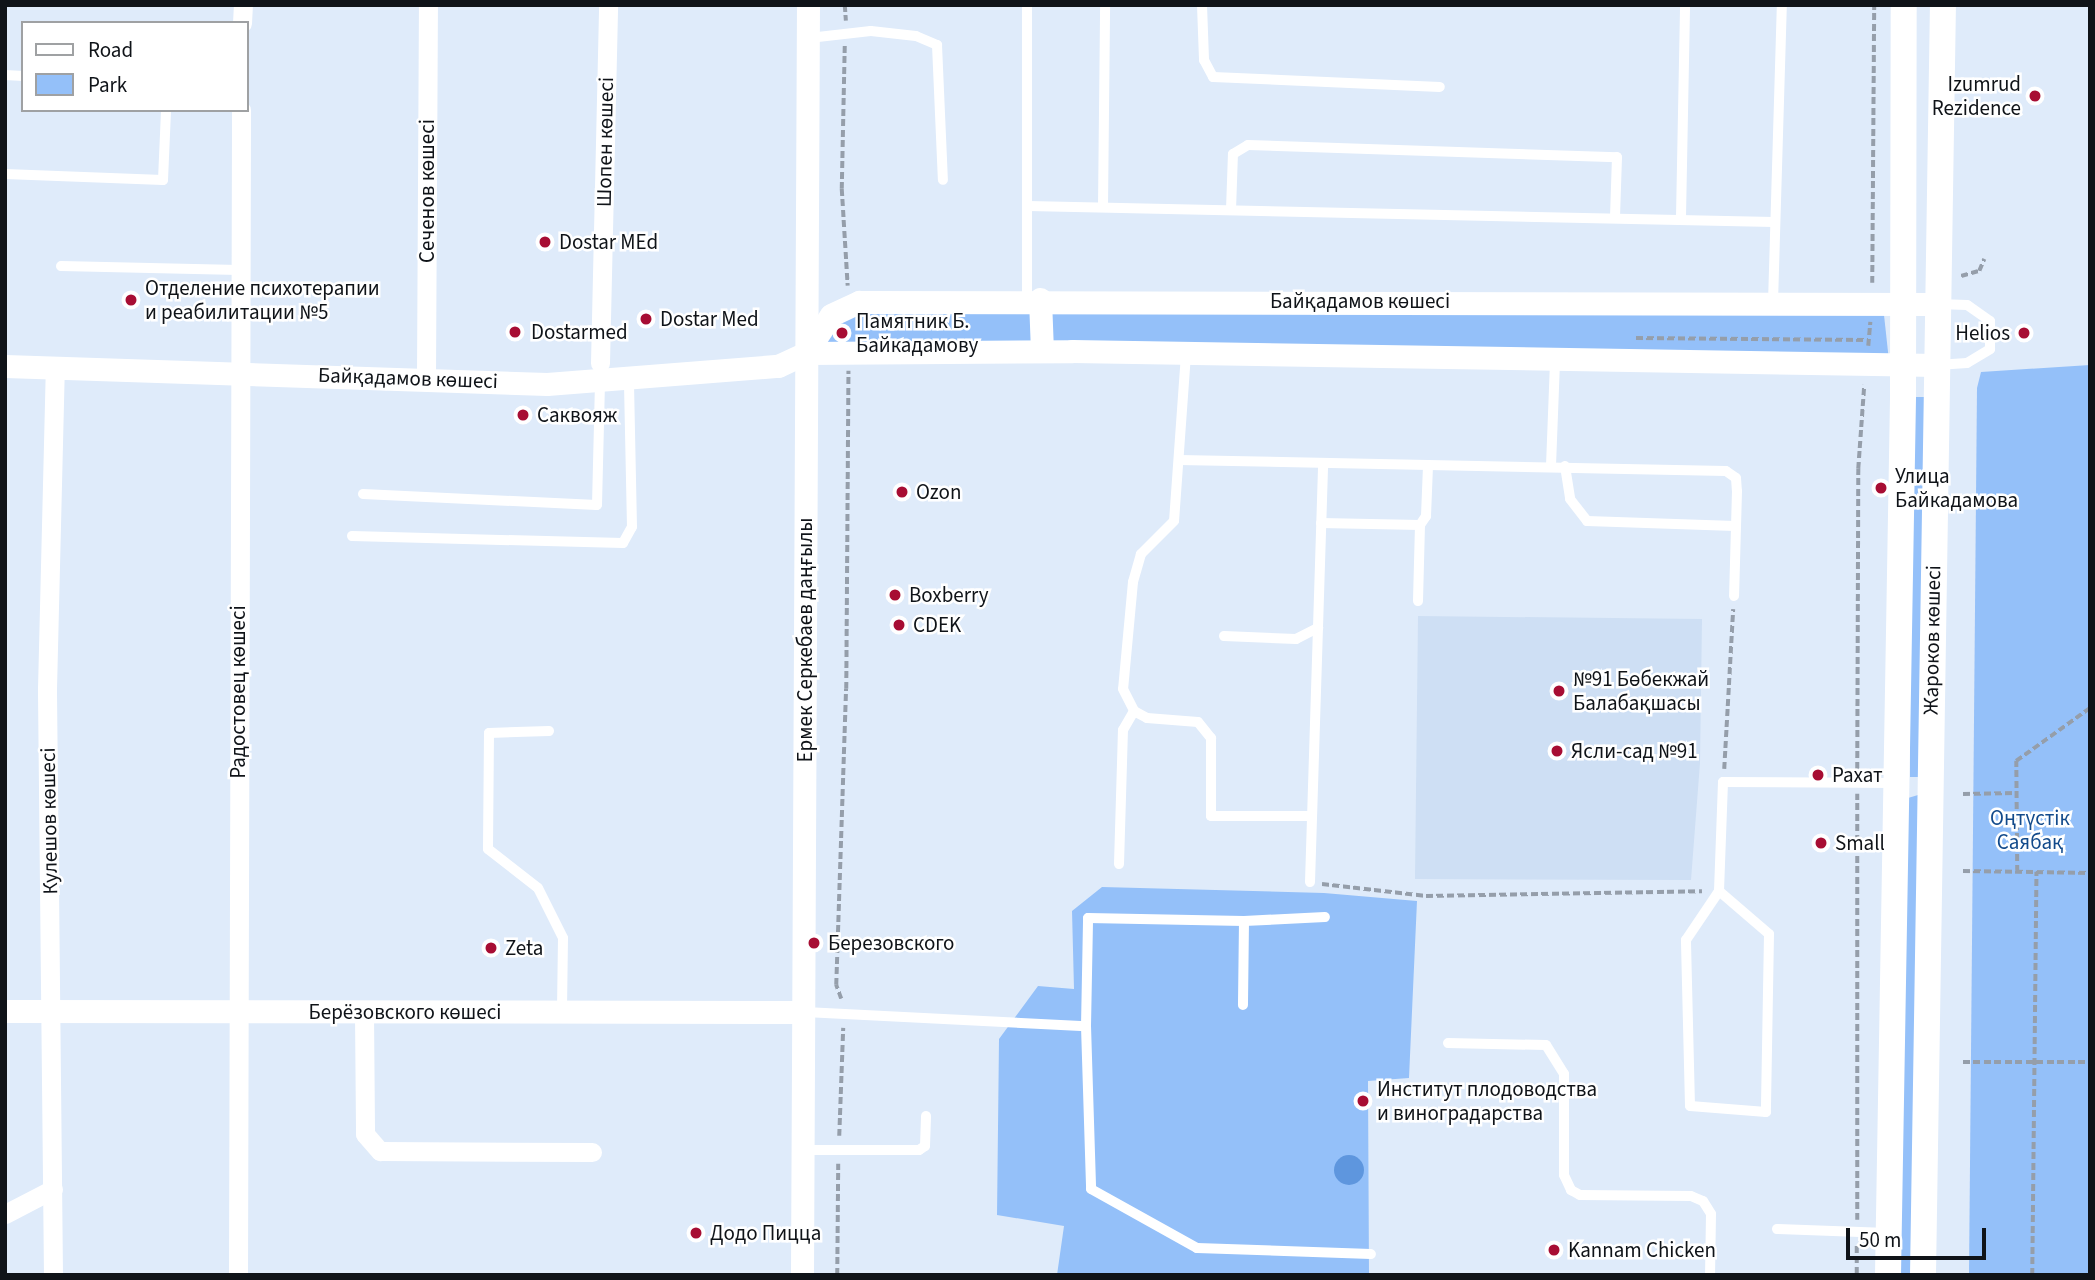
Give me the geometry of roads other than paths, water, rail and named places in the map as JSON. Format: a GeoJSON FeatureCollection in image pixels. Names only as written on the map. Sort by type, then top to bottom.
{"type":"FeatureCollection","features":[{"type":"Feature","properties":{"kind":"main road","name":"Жароков көшесі"},"geometry":{"type":"LineString","coordinates":[[1888,1275],[1903,365],[1904,5]]}},
{"type":"Feature","properties":{"kind":"main road","name":"Жароков көшесі"},"geometry":{"type":"LineString","coordinates":[[1923,1275],[1943,5]]}},
{"type":"Feature","properties":{"kind":"main road"},"geometry":{"type":"LineString","coordinates":[[1896,783],[1929,784]]}},
{"type":"Feature","properties":{"kind":"street","name":"Сеченов көшесі"},"geometry":{"type":"LineString","coordinates":[[426,377],[428,5]]}},
{"type":"Feature","properties":{"kind":"street","name":"Шопен көшесі"},"geometry":{"type":"LineString","coordinates":[[600,372],[608,5]]}},
{"type":"Feature","properties":{"kind":"street","name":"Ермек Серкебаев даңғылы"},"geometry":{"type":"LineString","coordinates":[[802,1275],[808,5]]}},
{"type":"Feature","properties":{"kind":"street","name":"Радостовец көшесі"},"geometry":{"type":"LineString","coordinates":[[238,1275],[241,112]]}},
{"type":"Feature","properties":{"kind":"street","name":"Байқадамов көшесі"},"geometry":{"type":"LineString","coordinates":[[806,353],[831,315],[849,305],[1033,299],[1938,304]]}},
{"type":"Feature","properties":{"kind":"street"},"geometry":{"type":"LineString","coordinates":[[1033,299],[1042,351]]}},
{"type":"Feature","properties":{"kind":"street","name":"Байқадамов көшесі"},"geometry":{"type":"LineString","coordinates":[[5,366],[426,377],[600,372],[629,379],[778,366],[806,353],[1042,351],[1937,365]]}},
{"type":"Feature","properties":{"kind":"street","name":"Кулешов көшесі"},"geometry":{"type":"LineString","coordinates":[[52,1275],[53,1010],[47,689],[55,367]]}},
{"type":"Feature","properties":{"kind":"street","name":"Берёзовского көшесі"},"geometry":{"type":"LineString","coordinates":[[5,1011],[363,1014],[804,1012]]}},
{"type":"Feature","properties":{"kind":"street"},"geometry":{"type":"LineString","coordinates":[[363,1014],[365,1134],[380,1151],[592,1152]]}},
{"type":"Feature","properties":{"kind":"street"},"geometry":{"type":"LineString","coordinates":[[5,1214],[52,1189]]}},
{"type":"Feature","properties":{"kind":"lane"},"geometry":{"type":"LineString","coordinates":[[1027,5],[1027,206],[1033,299]]}},
{"type":"Feature","properties":{"kind":"lane"},"geometry":{"type":"LineString","coordinates":[[1103,207],[1105,5]]}},
{"type":"Feature","properties":{"kind":"lane"},"geometry":{"type":"LineString","coordinates":[[1202,5],[1203,60],[1213,77],[1440,87]]}},
{"type":"Feature","properties":{"kind":"lane"},"geometry":{"type":"LineString","coordinates":[[1681,217],[1685,5]]}},
{"type":"Feature","properties":{"kind":"lane"},"geometry":{"type":"LineString","coordinates":[[1773,303],[1782,5]]}},
{"type":"Feature","properties":{"kind":"lane"},"geometry":{"type":"LineString","coordinates":[[808,38],[846,33],[916,36],[937,45],[943,180]]}},
{"type":"Feature","properties":{"kind":"lane"},"geometry":{"type":"LineString","coordinates":[[5,174],[163,180],[166,112]]}},
{"type":"Feature","properties":{"kind":"lane"},"geometry":{"type":"LineString","coordinates":[[1231,210],[1233,154],[1248,145],[1616,157],[1615,216]]}},
{"type":"Feature","properties":{"kind":"lane"},"geometry":{"type":"LineString","coordinates":[[1027,206],[1681,217],[1774,222]]}},
{"type":"Feature","properties":{"kind":"lane"},"geometry":{"type":"LineString","coordinates":[[61,266],[239,270]]}},
{"type":"Feature","properties":{"kind":"lane"},"geometry":{"type":"LineString","coordinates":[[1937,365],[1967,363],[1990,349],[1990,321],[1966,305],[1938,304]]}},
{"type":"Feature","properties":{"kind":"lane"},"geometry":{"type":"LineString","coordinates":[[1186,353],[1174,521],[1141,554],[1133,582],[1123,689],[1134,711],[1147,718],[1198,722],[1211,738],[1211,816],[1312,816]]}},
{"type":"Feature","properties":{"kind":"lane"},"geometry":{"type":"LineString","coordinates":[[1552,466],[1555,360]]}},
{"type":"Feature","properties":{"kind":"lane"},"geometry":{"type":"LineString","coordinates":[[363,494],[597,505],[600,372]]}},
{"type":"Feature","properties":{"kind":"lane"},"geometry":{"type":"LineString","coordinates":[[352,536],[623,543],[632,527],[629,379]]}},
{"type":"Feature","properties":{"kind":"lane"},"geometry":{"type":"LineString","coordinates":[[1179,460],[1323,466],[1565,466],[1726,471],[1736,478],[1734,596]]}},
{"type":"Feature","properties":{"kind":"lane"},"geometry":{"type":"LineString","coordinates":[[1310,882],[1323,466]]}},
{"type":"Feature","properties":{"kind":"lane"},"geometry":{"type":"LineString","coordinates":[[1418,601],[1420,525],[1426,516],[1428,466]]}},
{"type":"Feature","properties":{"kind":"lane"},"geometry":{"type":"LineString","coordinates":[[1565,466],[1570,499],[1587,521],[1735,526]]}},
{"type":"Feature","properties":{"kind":"lane"},"geometry":{"type":"LineString","coordinates":[[1321,523],[1420,525]]}},
{"type":"Feature","properties":{"kind":"lane"},"geometry":{"type":"LineString","coordinates":[[1224,636],[1296,639],[1318,628]]}},
{"type":"Feature","properties":{"kind":"lane"},"geometry":{"type":"LineString","coordinates":[[1119,864],[1122,730],[1134,711]]}},
{"type":"Feature","properties":{"kind":"lane"},"geometry":{"type":"LineString","coordinates":[[549,731],[489,733],[488,849],[538,888],[563,938],[562,1012]]}},
{"type":"Feature","properties":{"kind":"lane"},"geometry":{"type":"LineString","coordinates":[[1719,891],[1769,934],[1766,1112],[1689,1106],[1686,940],[1719,891],[1723,782],[1896,783]]}},
{"type":"Feature","properties":{"kind":"lane"},"geometry":{"type":"LineString","coordinates":[[1325,917],[1244,920],[1088,918],[1086,1026],[1091,1189],[1196,1248],[1371,1255]]}},
{"type":"Feature","properties":{"kind":"lane"},"geometry":{"type":"LineString","coordinates":[[1243,1005],[1244,920]]}},
{"type":"Feature","properties":{"kind":"lane"},"geometry":{"type":"LineString","coordinates":[[804,1012],[1086,1026]]}},
{"type":"Feature","properties":{"kind":"lane"},"geometry":{"type":"LineString","coordinates":[[1448,1043],[1546,1045],[1564,1074],[1564,1175],[1571,1190],[1580,1195],[1691,1196],[1703,1200],[1711,1214],[1710,1275]]}},
{"type":"Feature","properties":{"kind":"lane"},"geometry":{"type":"LineString","coordinates":[[803,1150],[919,1150],[925,1146],[926,1116]]}},
{"type":"Feature","properties":{"kind":"lane"},"geometry":{"type":"LineString","coordinates":[[1777,1229],[1888,1233]]}},
{"type":"Feature","properties":{"kind":"place","name":"Izumrud Rezidence"},"geometry":{"type":"Point","coordinates":[2035,96]}},
{"type":"Feature","properties":{"kind":"place","name":"Dostar MEd"},"geometry":{"type":"Point","coordinates":[545,242]}},
{"type":"Feature","properties":{"kind":"place","name":"Отделение психотерапии и реабилитации №5"},"geometry":{"type":"Point","coordinates":[131,300]}},
{"type":"Feature","properties":{"kind":"place","name":"Dostar Med"},"geometry":{"type":"Point","coordinates":[646,319]}},
{"type":"Feature","properties":{"kind":"place","name":"Dostarmed"},"geometry":{"type":"Point","coordinates":[515,332]}},
{"type":"Feature","properties":{"kind":"place","name":"Памятник Б. Байкадамову"},"geometry":{"type":"Point","coordinates":[842,333]}},
{"type":"Feature","properties":{"kind":"place","name":"Helios"},"geometry":{"type":"Point","coordinates":[2024,333]}},
{"type":"Feature","properties":{"kind":"place","name":"Саквояж"},"geometry":{"type":"Point","coordinates":[523,415]}},
{"type":"Feature","properties":{"kind":"place","name":"Улица Байкадамова"},"geometry":{"type":"Point","coordinates":[1881,488]}},
{"type":"Feature","properties":{"kind":"place","name":"Ozon"},"geometry":{"type":"Point","coordinates":[902,492]}},
{"type":"Feature","properties":{"kind":"place","name":"Boxberry"},"geometry":{"type":"Point","coordinates":[895,595]}},
{"type":"Feature","properties":{"kind":"place","name":"CDEK"},"geometry":{"type":"Point","coordinates":[899,625]}},
{"type":"Feature","properties":{"kind":"place","name":"№91 Бөбекжай Балабақшасы"},"geometry":{"type":"Point","coordinates":[1559,691]}},
{"type":"Feature","properties":{"kind":"place","name":"Ясли-сад №91"},"geometry":{"type":"Point","coordinates":[1557,751]}},
{"type":"Feature","properties":{"kind":"place","name":"Рахат"},"geometry":{"type":"Point","coordinates":[1818,775]}},
{"type":"Feature","properties":{"kind":"place","name":"Small"},"geometry":{"type":"Point","coordinates":[1821,843]}},
{"type":"Feature","properties":{"kind":"place","name":"Березовского"},"geometry":{"type":"Point","coordinates":[814,943]}},
{"type":"Feature","properties":{"kind":"place","name":"Zeta"},"geometry":{"type":"Point","coordinates":[491,948]}},
{"type":"Feature","properties":{"kind":"place","name":"Институт плодоводства и виноградарства"},"geometry":{"type":"Point","coordinates":[1363,1101]}},
{"type":"Feature","properties":{"kind":"place","name":"Додо Пицца"},"geometry":{"type":"Point","coordinates":[696,1233]}},
{"type":"Feature","properties":{"kind":"place","name":"Kannam Chicken"},"geometry":{"type":"Point","coordinates":[1554,1250]}},
{"type":"Feature","properties":{"kind":"park label","name":"Оңтүстік Саябақ"},"geometry":{"type":"Point","coordinates":[2030,830]}}]}
